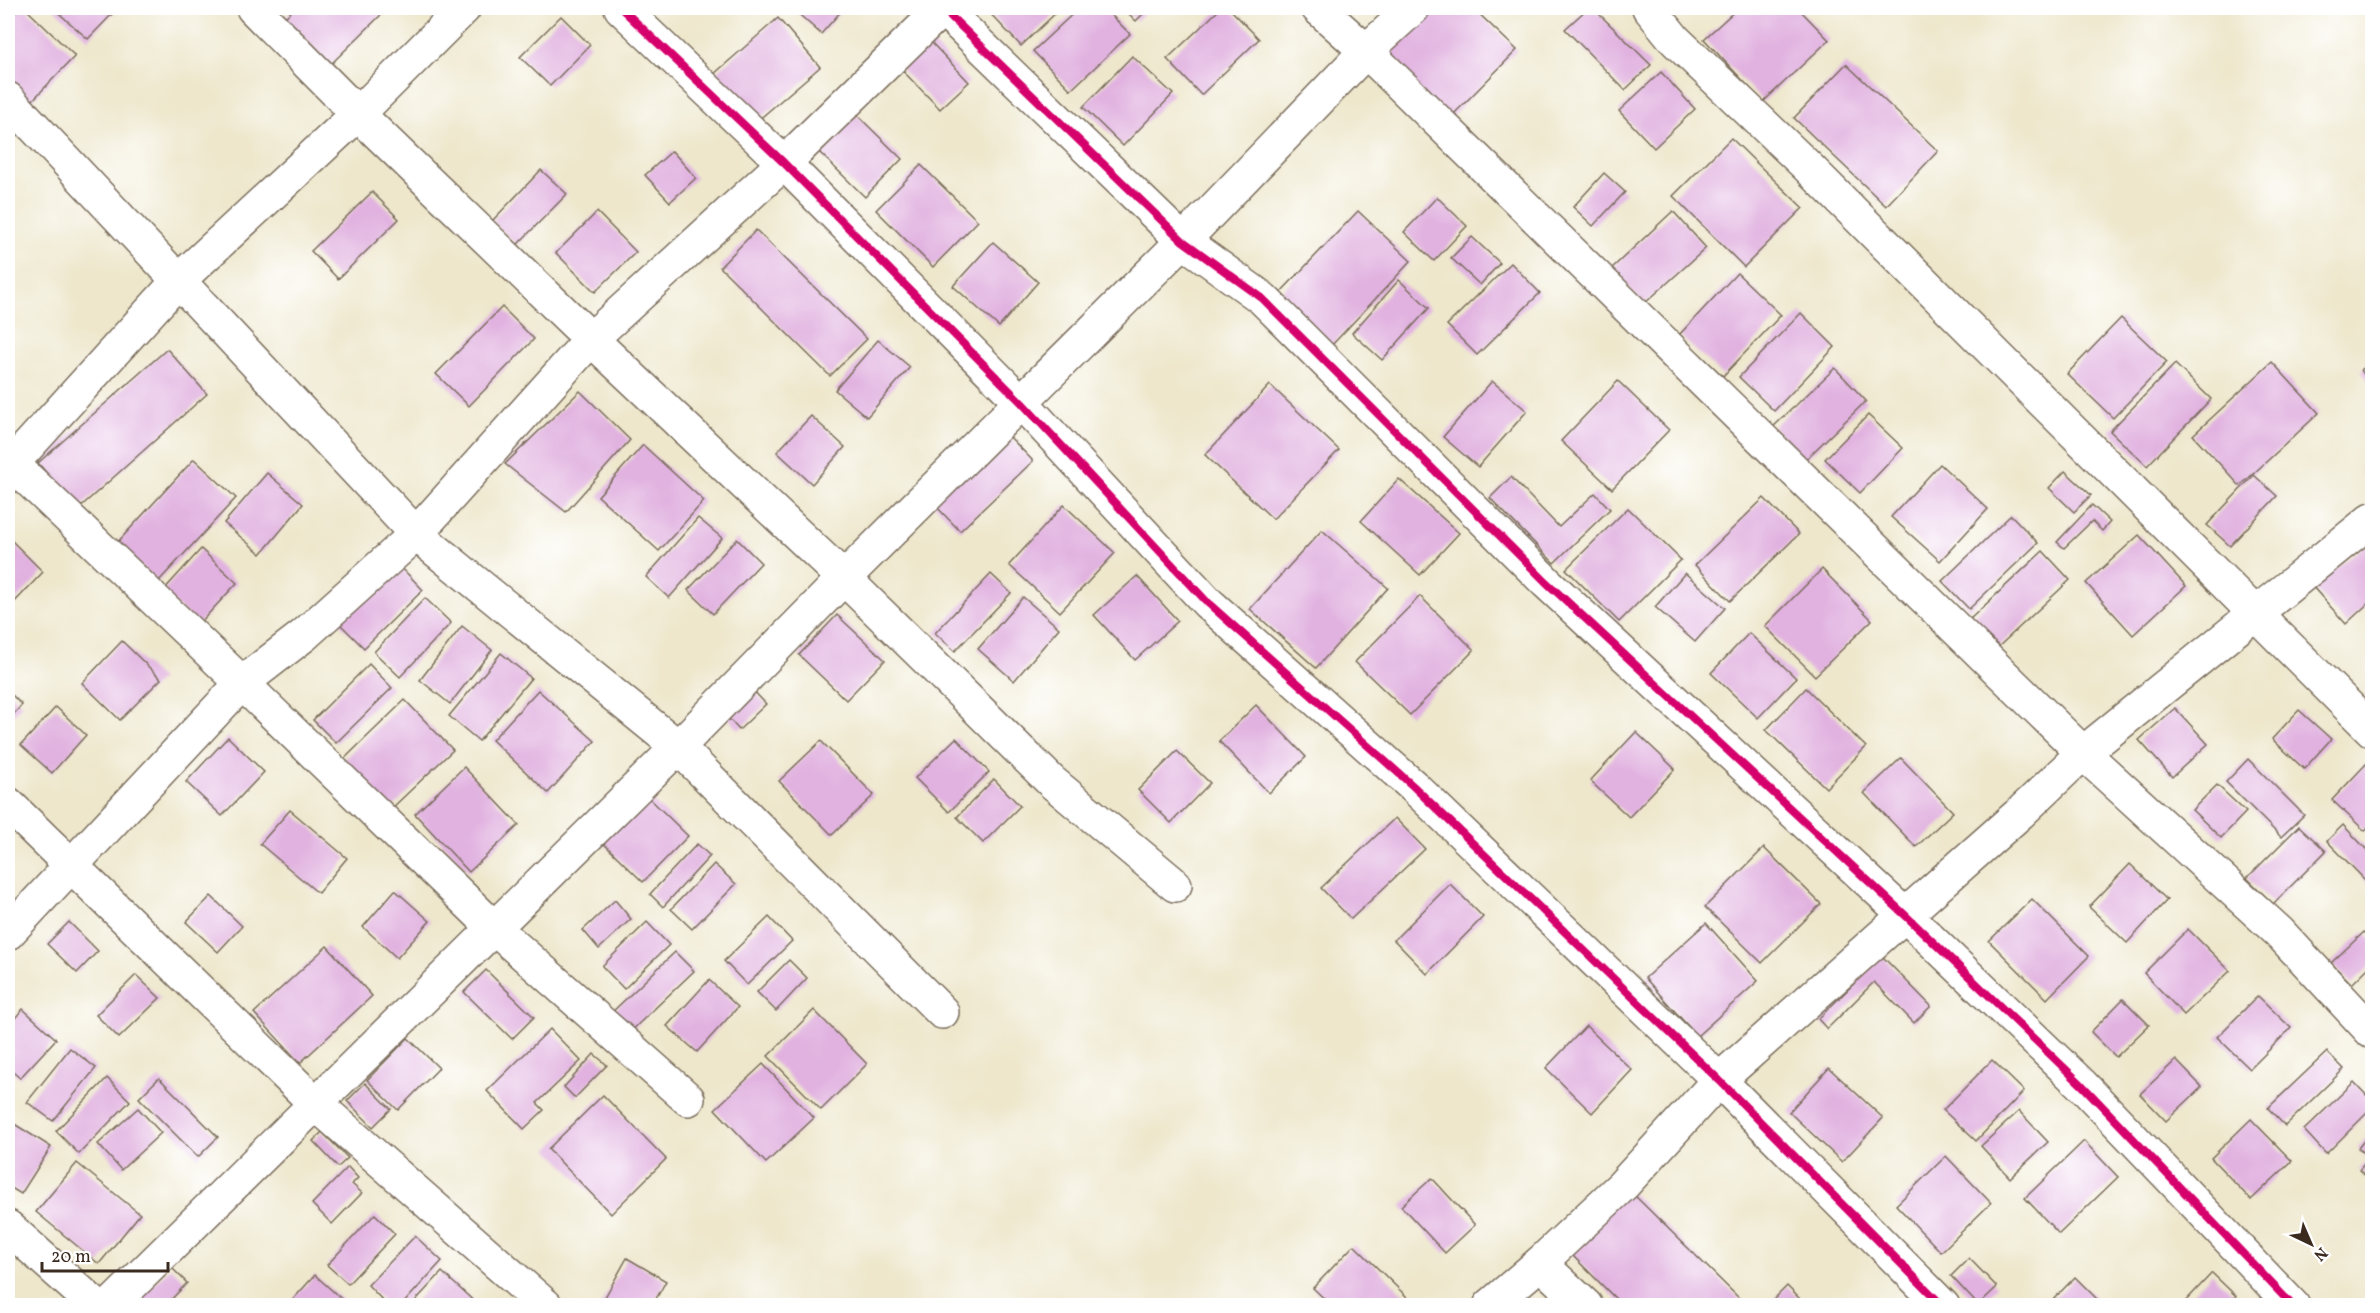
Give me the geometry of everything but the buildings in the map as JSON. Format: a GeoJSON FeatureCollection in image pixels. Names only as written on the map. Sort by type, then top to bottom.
{"type":"FeatureCollection","features":[{"type":"Feature","properties":{"kind":"street"},"geometry":{"type":"LineString","coordinates":[[253,8],[358,114],[591,339],[844,578],[1052,782],[1175,885]]}},
{"type":"Feature","properties":{"kind":"street"},"geometry":{"type":"LineString","coordinates":[[464,8],[358,114],[179,280],[9,464],[242,683],[495,929],[688,1099]]}},
{"type":"Feature","properties":{"kind":"street"},"geometry":{"type":"LineString","coordinates":[[621,8],[784,163],[1022,403],[1208,603],[1413,786],[1719,1080],[1943,1305]]}},
{"type":"Feature","properties":{"kind":"street"},"geometry":{"type":"LineString","coordinates":[[8,933],[242,683],[304,635],[416,534],[591,339],[784,163],[942,8],[1183,241],[1262,298],[1546,582],[1905,915],[2081,1084],[2293,1305]]}},
{"type":"Feature","properties":{"kind":"street"},"geometry":{"type":"LineString","coordinates":[[1318,8],[1366,51],[2083,753],[2279,932],[2373,1032]]}},
{"type":"Feature","properties":{"kind":"street"},"geometry":{"type":"LineString","coordinates":[[110,1305],[678,747],[844,578],[1183,241],[1366,51],[1413,8]]}},
{"type":"Feature","properties":{"kind":"street"},"geometry":{"type":"LineString","coordinates":[[1649,8],[1675,40],[1807,166],[2373,730]]}},
{"type":"Feature","properties":{"kind":"street"},"geometry":{"type":"LineString","coordinates":[[8,99],[416,534],[678,747],[942,1012]]}},
{"type":"Feature","properties":{"kind":"street"},"geometry":{"type":"LineString","coordinates":[[1490,1305],[1540,1263],[1623,1185],[1719,1080],[2083,753],[2373,519]]}},
{"type":"Feature","properties":{"kind":"street"},"geometry":{"type":"LineString","coordinates":[[8,804],[316,1104],[546,1305]]}},
{"type":"Feature","properties":{"kind":"street"},"geometry":{"type":"LineString","coordinates":[[8,1227],[96,1305]]}},
{"type":"Feature","properties":{"kind":"street"},"geometry":{"type":"LineString","coordinates":[[1540,1263],[1586,1305]]}},
{"type":"Feature","properties":{"kind":"cycle path"},"geometry":{"type":"LineString","coordinates":[[621,8],[784,163],[1022,403],[1208,603],[1413,786],[1719,1080],[1943,1306]]}},
{"type":"Feature","properties":{"kind":"cycle path"},"geometry":{"type":"LineString","coordinates":[[942,8],[1183,241],[1262,298],[1546,582],[1905,915],[2081,1084],[2293,1306]]}}]}
